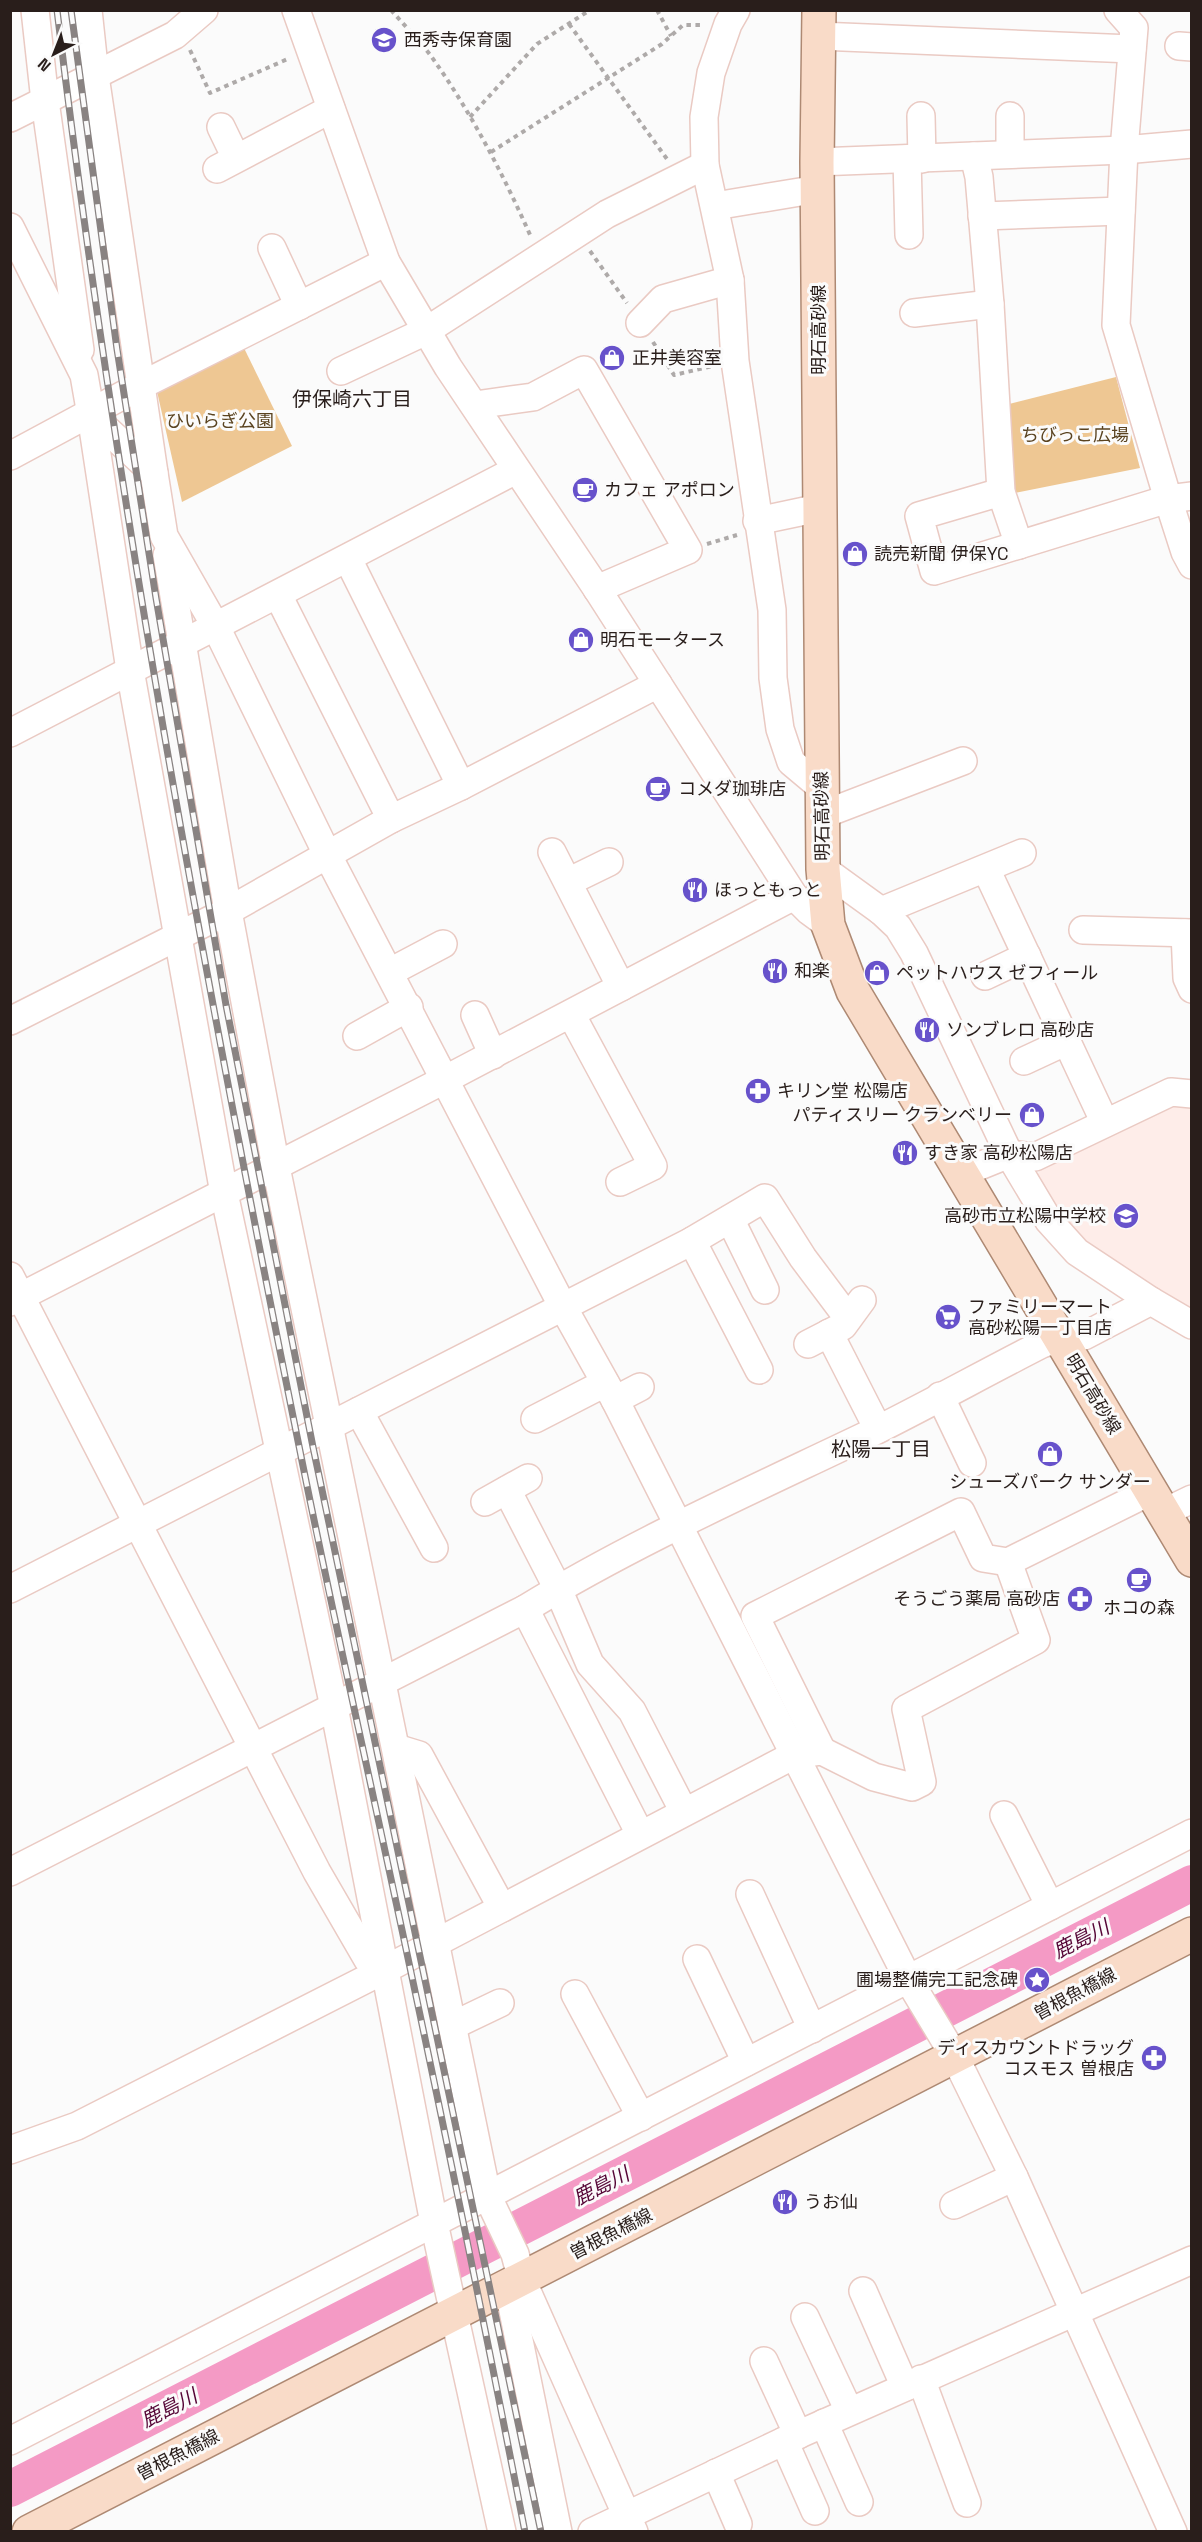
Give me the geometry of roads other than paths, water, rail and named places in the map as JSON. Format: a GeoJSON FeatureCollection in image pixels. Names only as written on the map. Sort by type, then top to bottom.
{"type":"FeatureCollection","features":[{"type":"Feature","properties":{"kind":"main road","name":"明石高砂線"},"geometry":{"type":"LineString","coordinates":[[819,23],[819,508],[823,869],[828,925],[853,991],[1060,1338],[1168,1501],[1191,1560]]}},
{"type":"Feature","properties":{"kind":"main road","name":"曽根魚橋線"},"geometry":{"type":"LineString","coordinates":[[29,2532],[453,2301],[515,2273],[955,2057],[1191,1934]]}},
{"type":"Feature","properties":{"kind":"street"},"geometry":{"type":"LineString","coordinates":[[34,10],[84,375],[129,670],[224,1193],[334,1707],[384,1970],[440,2227],[453,2301],[502,2532]]}},
{"type":"Feature","properties":{"kind":"street"},"geometry":{"type":"LineString","coordinates":[[88,10],[95,76],[154,473],[228,911],[276,1167],[452,2026],[492,2206],[515,2273],[630,2524]]}},
{"type":"Feature","properties":{"kind":"street"},"geometry":{"type":"LineString","coordinates":[[10,118],[181,31],[204,10]]}},
{"type":"Feature","properties":{"kind":"street"},"geometry":{"type":"LineString","coordinates":[[296,10],[386,262],[426,331],[597,589],[794,896],[828,925]]}},
{"type":"Feature","properties":{"kind":"street"},"geometry":{"type":"LineString","coordinates":[[1118,10],[1134,28],[1121,211],[1116,325],[1180,497],[1185,552],[1191,565]]}},
{"type":"Feature","properties":{"kind":"street"},"geometry":{"type":"LineString","coordinates":[[732,17],[711,73],[704,117],[705,165],[730,280],[735,361],[772,610],[773,678],[780,729],[791,762],[822,802],[934,760],[963,760]]}},
{"type":"Feature","properties":{"kind":"street"},"geometry":{"type":"LineString","coordinates":[[819,23],[1132,49]]}},
{"type":"Feature","properties":{"kind":"street"},"geometry":{"type":"LineString","coordinates":[[220,127],[226,164],[331,109]]}},
{"type":"Feature","properties":{"kind":"street"},"geometry":{"type":"LineString","coordinates":[[909,235],[921,116]]}},
{"type":"Feature","properties":{"kind":"street"},"geometry":{"type":"LineString","coordinates":[[1010,116],[1010,154]]}},
{"type":"Feature","properties":{"kind":"street"},"geometry":{"type":"LineString","coordinates":[[715,206],[818,175],[915,159],[1125,150],[1191,144]]}},
{"type":"Feature","properties":{"kind":"street"},"geometry":{"type":"LineString","coordinates":[[974,156],[979,177],[990,304],[1000,492],[1019,545]]}},
{"type":"Feature","properties":{"kind":"street"},"geometry":{"type":"LineString","coordinates":[[341,371],[426,331],[607,214],[705,165]]}},
{"type":"Feature","properties":{"kind":"street"},"geometry":{"type":"LineString","coordinates":[[982,216],[1121,211]]}},
{"type":"Feature","properties":{"kind":"street"},"geometry":{"type":"LineString","coordinates":[[10,227],[84,375]]}},
{"type":"Feature","properties":{"kind":"street"},"geometry":{"type":"LineString","coordinates":[[272,248],[299,306]]}},
{"type":"Feature","properties":{"kind":"street"},"geometry":{"type":"LineString","coordinates":[[10,456],[91,415],[141,386],[386,262]]}},
{"type":"Feature","properties":{"kind":"street"},"geometry":{"type":"LineString","coordinates":[[640,322],[663,299],[730,280]]}},
{"type":"Feature","properties":{"kind":"street"},"geometry":{"type":"LineString","coordinates":[[914,313],[990,304]]}},
{"type":"Feature","properties":{"kind":"street"},"geometry":{"type":"LineString","coordinates":[[475,405],[532,397],[585,370],[688,550],[597,589]]}},
{"type":"Feature","properties":{"kind":"street"},"geometry":{"type":"LineString","coordinates":[[91,415],[154,473]]}},
{"type":"Feature","properties":{"kind":"street"},"geometry":{"type":"LineString","coordinates":[[10,733],[516,470]]}},
{"type":"Feature","properties":{"kind":"street"},"geometry":{"type":"LineString","coordinates":[[1000,492],[919,516],[934,572],[1180,497]]}},
{"type":"Feature","properties":{"kind":"street"},"geometry":{"type":"LineString","coordinates":[[758,525],[819,508]]}},
{"type":"Feature","properties":{"kind":"street"},"geometry":{"type":"LineString","coordinates":[[164,536],[216,627],[327,854],[563,1307],[610,1392],[908,1980],[955,2057],[1014,2177],[1173,2532]]}},
{"type":"Feature","properties":{"kind":"street"},"geometry":{"type":"LineString","coordinates":[[348,559],[461,786]]}},
{"type":"Feature","properties":{"kind":"street"},"geometry":{"type":"LineString","coordinates":[[278,595],[391,819]]}},
{"type":"Feature","properties":{"kind":"street"},"geometry":{"type":"LineString","coordinates":[[10,1021],[228,911],[391,819],[461,786],[657,684]]}},
{"type":"Feature","properties":{"kind":"street"},"geometry":{"type":"LineString","coordinates":[[552,852],[621,987]]}},
{"type":"Feature","properties":{"kind":"street"},"geometry":{"type":"LineString","coordinates":[[881,911],[1022,853]]}},
{"type":"Feature","properties":{"kind":"street"},"geometry":{"type":"LineString","coordinates":[[568,882],[609,862]]}},
{"type":"Feature","properties":{"kind":"street"},"geometry":{"type":"LineString","coordinates":[[823,869],[881,911],[898,927],[914,952],[1010,1154],[1049,1221],[1077,1252],[1150,1301],[1191,1325]]}},
{"type":"Feature","properties":{"kind":"street"},"geometry":{"type":"LineString","coordinates":[[986,869],[1105,1124]]}},
{"type":"Feature","properties":{"kind":"street"},"geometry":{"type":"LineString","coordinates":[[384,1970],[368,1960],[317,1872],[254,1747],[14,1292],[276,1167],[794,896]]}},
{"type":"Feature","properties":{"kind":"street"},"geometry":{"type":"LineString","coordinates":[[1083,930],[1188,933],[1187,978],[1191,989]]}},
{"type":"Feature","properties":{"kind":"street"},"geometry":{"type":"LineString","coordinates":[[390,972],[443,944]]}},
{"type":"Feature","properties":{"kind":"street"},"geometry":{"type":"LineString","coordinates":[[985,976],[1027,956]]}},
{"type":"Feature","properties":{"kind":"street"},"geometry":{"type":"LineString","coordinates":[[357,1036],[409,1008]]}},
{"type":"Feature","properties":{"kind":"street"},"geometry":{"type":"LineString","coordinates":[[571,1014],[618,1121],[653,1166],[620,1182]]}},
{"type":"Feature","properties":{"kind":"street"},"geometry":{"type":"LineString","coordinates":[[475,1015],[493,1054]]}},
{"type":"Feature","properties":{"kind":"street"},"geometry":{"type":"LineString","coordinates":[[1024,1061],[1067,1041]]}},
{"type":"Feature","properties":{"kind":"street"},"geometry":{"type":"LineString","coordinates":[[962,1173],[1010,1154],[1035,1157],[1172,1092],[1191,1094]]}},
{"type":"Feature","properties":{"kind":"street"},"geometry":{"type":"LineString","coordinates":[[10,1589],[692,1241],[765,1198],[803,1258],[837,1324],[878,1429]]}},
{"type":"Feature","properties":{"kind":"street"},"geometry":{"type":"LineString","coordinates":[[730,1219],[765,1290]]}},
{"type":"Feature","properties":{"kind":"street"},"geometry":{"type":"LineString","coordinates":[[692,1241],[736,1350],[759,1370]]}},
{"type":"Feature","properties":{"kind":"street"},"geometry":{"type":"LineString","coordinates":[[10,1872],[525,1609],[558,1589],[678,1526],[878,1429],[1042,1344],[1060,1338],[1084,1336],[1150,1301]]}},
{"type":"Feature","properties":{"kind":"street"},"geometry":{"type":"LineString","coordinates":[[535,1419],[610,1392],[640,1387]]}},
{"type":"Feature","properties":{"kind":"street"},"geometry":{"type":"LineString","coordinates":[[940,1396],[972,1463]]}},
{"type":"Feature","properties":{"kind":"street"},"geometry":{"type":"LineString","coordinates":[[359,1411],[401,1510],[434,1548]]}},
{"type":"Feature","properties":{"kind":"street"},"geometry":{"type":"LineString","coordinates":[[506,1490],[558,1589],[590,1664],[632,1711],[684,1812]]}},
{"type":"Feature","properties":{"kind":"street"},"geometry":{"type":"LineString","coordinates":[[822,1751],[755,1616],[961,1512],[983,1558],[1008,1562],[1168,1501]]}},
{"type":"Feature","properties":{"kind":"street"},"geometry":{"type":"LineString","coordinates":[[10,2150],[77,2126],[384,1970],[794,1755],[822,1751],[874,1777],[912,1787],[922,1782],[906,1709],[1036,1640],[1008,1562]]}},
{"type":"Feature","properties":{"kind":"street"},"geometry":{"type":"LineString","coordinates":[[525,1609],[640,1834]]}},
{"type":"Feature","properties":{"kind":"street"},"geometry":{"type":"LineString","coordinates":[[396,1748],[419,1755],[502,1908]]}},
{"type":"Feature","properties":{"kind":"street"},"geometry":{"type":"LineString","coordinates":[[1004,1815],[1050,1906]]}},
{"type":"Feature","properties":{"kind":"street"},"geometry":{"type":"LineString","coordinates":[[10,2441],[440,2227],[492,2206],[641,2117],[1191,1833]]}},
{"type":"Feature","properties":{"kind":"street"},"geometry":{"type":"LineString","coordinates":[[750,1894],[812,2029]]}},
{"type":"Feature","properties":{"kind":"street"},"geometry":{"type":"LineString","coordinates":[[697,1959],[746,2062]]}},
{"type":"Feature","properties":{"kind":"street"},"geometry":{"type":"LineString","coordinates":[[575,1994],[641,2117]]}},
{"type":"Feature","properties":{"kind":"street"},"geometry":{"type":"LineString","coordinates":[[452,2026],[500,2003]]}},
{"type":"Feature","properties":{"kind":"street"},"geometry":{"type":"LineString","coordinates":[[954,2205],[1014,2177]]}},
{"type":"Feature","properties":{"kind":"street"},"geometry":{"type":"LineString","coordinates":[[592,2532],[630,2524],[716,2473],[824,2422],[1074,2314],[1191,2260]]}},
{"type":"Feature","properties":{"kind":"street"},"geometry":{"type":"LineString","coordinates":[[515,2273],[558,2532]]}},
{"type":"Feature","properties":{"kind":"street"},"geometry":{"type":"LineString","coordinates":[[863,2291],[864,2321],[913,2383],[967,2503]]}},
{"type":"Feature","properties":{"kind":"street"},"geometry":{"type":"LineString","coordinates":[[805,2317],[849,2411]]}},
{"type":"Feature","properties":{"kind":"street"},"geometry":{"type":"LineString","coordinates":[[764,2361],[815,2511]]}},
{"type":"Feature","properties":{"kind":"street"},"geometry":{"type":"LineString","coordinates":[[824,2422],[859,2502]]}},
{"type":"Feature","properties":{"kind":"street"},"geometry":{"type":"LineString","coordinates":[[716,2473],[738,2524]]}},
{"type":"Feature","properties":{"kind":"waterway","name":"鹿島川"},"geometry":{"type":"LineString","coordinates":[[10,2489],[1192,1883]]}},
{"type":"Feature","properties":{"kind":"railway"},"geometry":{"type":"LineString","coordinates":[[57,10],[80,191],[134,551],[229,1089],[329,1593],[401,1924],[525,2532]]}},
{"type":"Feature","properties":{"kind":"railway"},"geometry":{"type":"LineString","coordinates":[[71,10],[117,349],[156,598],[226,1005],[313,1447],[541,2532]]}},
{"type":"Feature","properties":{"kind":"place","name":"西秀寺保育園"},"geometry":{"type":"Point","coordinates":[384,40]}},
{"type":"Feature","properties":{"kind":"place","name":"正井美容室"},"geometry":{"type":"Point","coordinates":[612,358]}},
{"type":"Feature","properties":{"kind":"place","name":"カフェ アポロン"},"geometry":{"type":"Point","coordinates":[585,490]}},
{"type":"Feature","properties":{"kind":"place","name":"読売新聞 伊保YC"},"geometry":{"type":"Point","coordinates":[855,554]}},
{"type":"Feature","properties":{"kind":"place","name":"明石モータース"},"geometry":{"type":"Point","coordinates":[581,640]}},
{"type":"Feature","properties":{"kind":"place","name":"コメダ珈琲店"},"geometry":{"type":"Point","coordinates":[658,789]}},
{"type":"Feature","properties":{"kind":"place","name":"ほっともっと"},"geometry":{"type":"Point","coordinates":[695,890]}},
{"type":"Feature","properties":{"kind":"place","name":"和楽"},"geometry":{"type":"Point","coordinates":[775,971]}},
{"type":"Feature","properties":{"kind":"place","name":"ペットハウス ゼフィール"},"geometry":{"type":"Point","coordinates":[877,973]}},
{"type":"Feature","properties":{"kind":"place","name":"ソンブレロ 高砂店"},"geometry":{"type":"Point","coordinates":[927,1030]}},
{"type":"Feature","properties":{"kind":"place","name":"キリン堂 松陽店"},"geometry":{"type":"Point","coordinates":[758,1091]}},
{"type":"Feature","properties":{"kind":"place","name":"パティスリー クランベリー"},"geometry":{"type":"Point","coordinates":[1032,1115]}},
{"type":"Feature","properties":{"kind":"place","name":"すき家 高砂松陽店"},"geometry":{"type":"Point","coordinates":[905,1153]}},
{"type":"Feature","properties":{"kind":"place","name":"高砂市立松陽中学校"},"geometry":{"type":"Point","coordinates":[1126,1216]}},
{"type":"Feature","properties":{"kind":"place","name":"ファミリーマート 高砂松陽一丁目店"},"geometry":{"type":"Point","coordinates":[948,1317]}},
{"type":"Feature","properties":{"kind":"place","name":"シューズパーク サンダー"},"geometry":{"type":"Point","coordinates":[1050,1454]}},
{"type":"Feature","properties":{"kind":"place","name":"ホコの森"},"geometry":{"type":"Point","coordinates":[1139,1580]}},
{"type":"Feature","properties":{"kind":"place","name":"そうごう薬局 高砂店"},"geometry":{"type":"Point","coordinates":[1080,1599]}},
{"type":"Feature","properties":{"kind":"place","name":"圃場整備完工記念碑"},"geometry":{"type":"Point","coordinates":[1037,1980]}},
{"type":"Feature","properties":{"kind":"place","name":"ディスカウントドラッグ コスモス 曽根店"},"geometry":{"type":"Point","coordinates":[1154,2058]}},
{"type":"Feature","properties":{"kind":"place","name":"うお仙"},"geometry":{"type":"Point","coordinates":[785,2202]}},
{"type":"Feature","properties":{"kind":"district","name":"伊保崎六丁目"},"geometry":{"type":"Point","coordinates":[352,399]}},
{"type":"Feature","properties":{"kind":"district","name":"松陽一丁目"},"geometry":{"type":"Point","coordinates":[881,1449]}},
{"type":"Feature","properties":{"kind":"park label","name":"ひいらぎ公園"},"geometry":{"type":"Point","coordinates":[220,421]}},
{"type":"Feature","properties":{"kind":"park label","name":"ちびっこ広場"},"geometry":{"type":"Point","coordinates":[1075,435]}}]}
